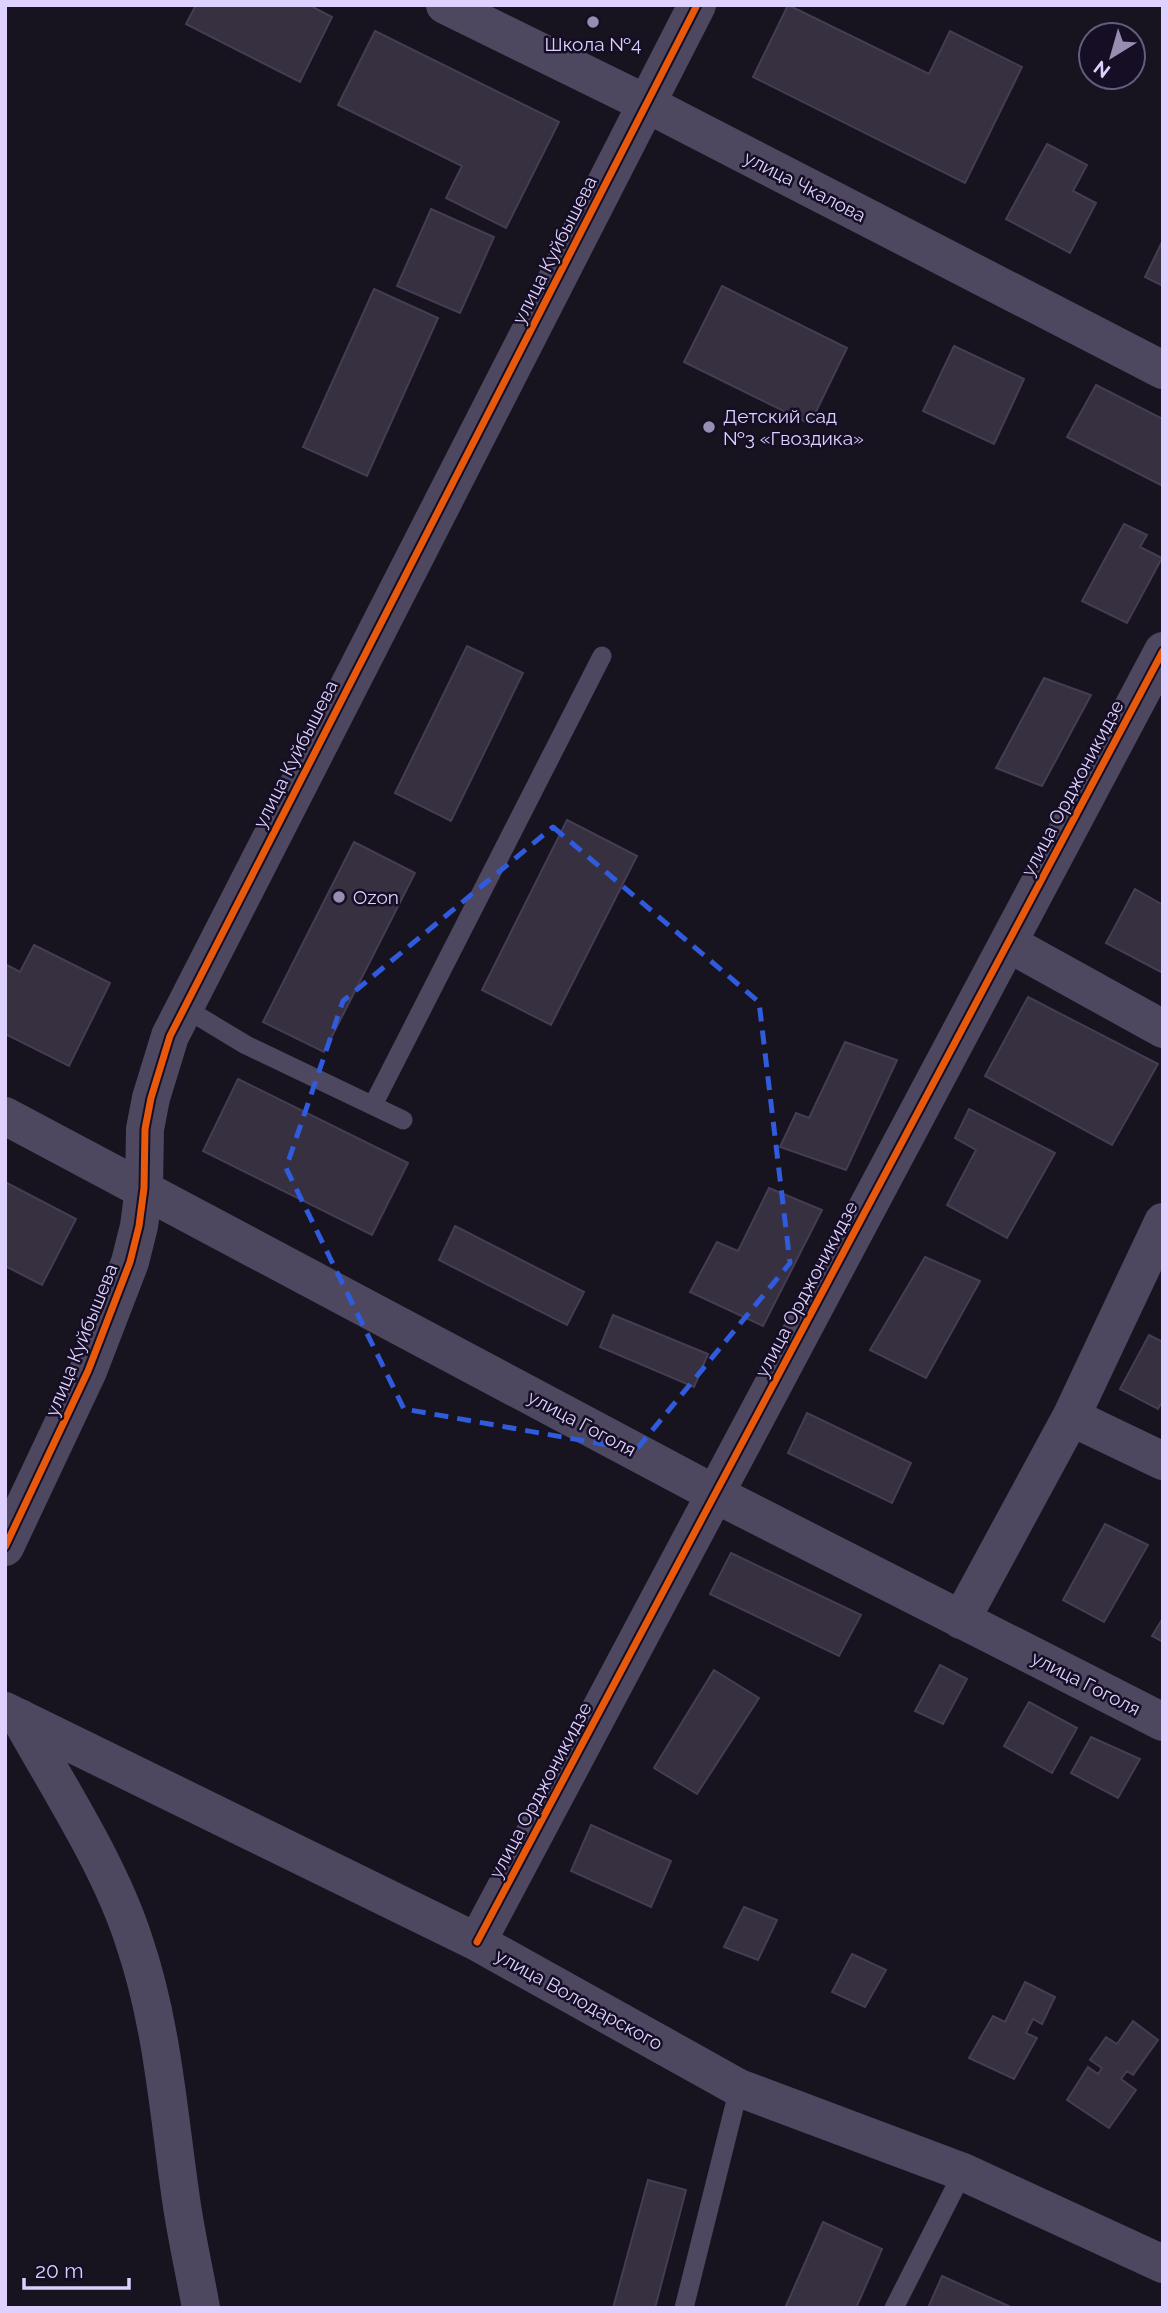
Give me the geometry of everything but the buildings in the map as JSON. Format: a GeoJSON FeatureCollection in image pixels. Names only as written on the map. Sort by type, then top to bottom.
{"type":"FeatureCollection","features":[{"type":"Feature","properties":{"kind":"street","name":"улица Чкалова"},"geometry":{"type":"LineString","coordinates":[[445,5],[647,104],[1163,370]]}},
{"type":"Feature","properties":{"kind":"street","name":"улица Куйбышева"},"geometry":{"type":"LineString","coordinates":[[5,1547],[88,1371],[121,1291],[139,1226],[144,1188],[145,1129],[151,1098],[170,1037],[183,1007],[697,5]]}},
{"type":"Feature","properties":{"kind":"street","name":"улица Орджоникидзе"},"geometry":{"type":"LineString","coordinates":[[477,1942],[1163,651]]}},
{"type":"Feature","properties":{"kind":"street"},"geometry":{"type":"LineString","coordinates":[[1008,943],[1163,1029]]}},
{"type":"Feature","properties":{"kind":"street","name":"улица Гоголя"},"geometry":{"type":"LineString","coordinates":[[5,1116],[715,1494],[1163,1722]]}},
{"type":"Feature","properties":{"kind":"street"},"geometry":{"type":"LineString","coordinates":[[961,1620],[1071,1417],[1163,1222]]}},
{"type":"Feature","properties":{"kind":"street"},"geometry":{"type":"LineString","coordinates":[[1071,1417],[1163,1461]]}},
{"type":"Feature","properties":{"kind":"street"},"geometry":{"type":"LineString","coordinates":[[13,1715],[114,1888],[135,1941],[167,2084],[180,2194],[201,2308]]}},
{"type":"Feature","properties":{"kind":"street","name":"улица Володарского"},"geometry":{"type":"LineString","coordinates":[[13,1715],[477,1942],[739,2088],[963,2172],[1163,2264]]}},
{"type":"Feature","properties":{"kind":"lane"},"geometry":{"type":"LineString","coordinates":[[373,1105],[602,656]]}},
{"type":"Feature","properties":{"kind":"lane"},"geometry":{"type":"LineString","coordinates":[[183,1007],[246,1045],[403,1120]]}},
{"type":"Feature","properties":{"kind":"lane"},"geometry":{"type":"LineString","coordinates":[[684,2308],[739,2088]]}},
{"type":"Feature","properties":{"kind":"lane"},"geometry":{"type":"LineString","coordinates":[[894,2308],[963,2172]]}},
{"type":"Feature","properties":{"kind":"highlighted area"},"geometry":{"type":"Polygon","coordinates":[[[553,827],[759,1002],[790,1263],[636,1450],[404,1409],[286,1168],[343,1001],[553,827]]]}},
{"type":"Feature","properties":{"kind":"cycle path"},"geometry":{"type":"LineString","coordinates":[[5,1547],[88,1371],[130,1262],[139,1226],[144,1188],[145,1129],[151,1098],[170,1036],[697,5]]}},
{"type":"Feature","properties":{"kind":"cycle path"},"geometry":{"type":"LineString","coordinates":[[477,1942],[1163,651]]}},
{"type":"Feature","properties":{"kind":"place","name":"Школа №4"},"geometry":{"type":"Point","coordinates":[593,22]}},
{"type":"Feature","properties":{"kind":"place","name":"Детский сад №3 «Гвоздика»"},"geometry":{"type":"Point","coordinates":[709,427]}},
{"type":"Feature","properties":{"kind":"place","name":"Ozon"},"geometry":{"type":"Point","coordinates":[339,897]}}]}
